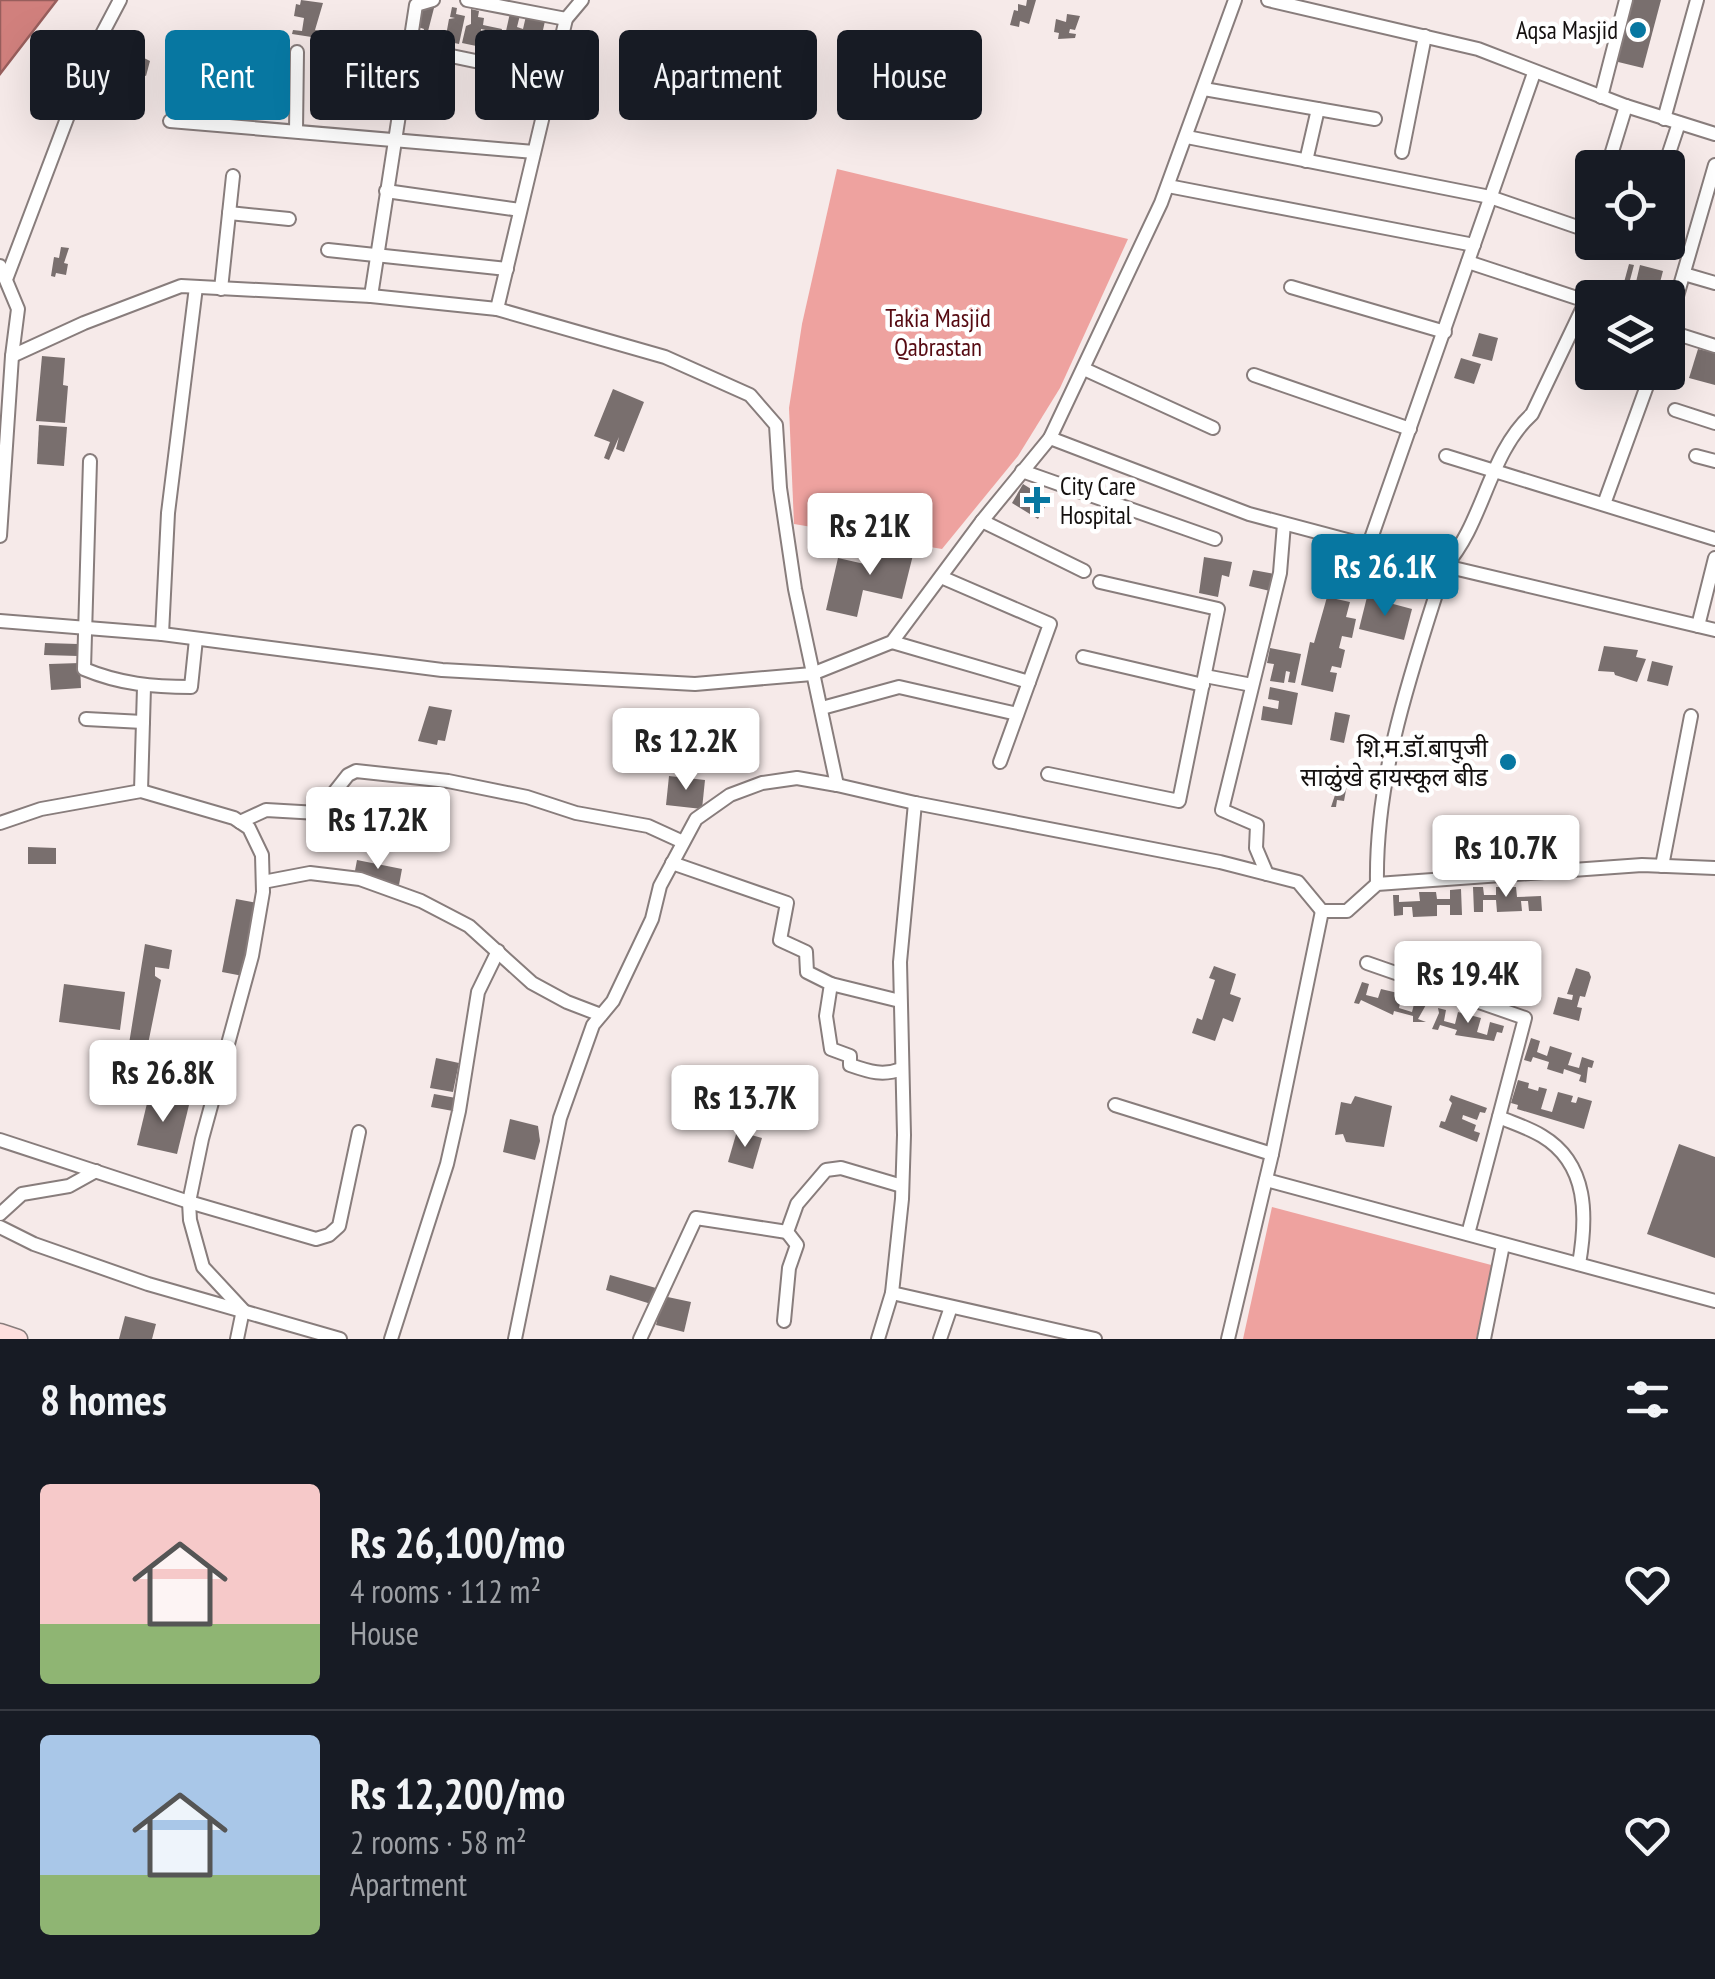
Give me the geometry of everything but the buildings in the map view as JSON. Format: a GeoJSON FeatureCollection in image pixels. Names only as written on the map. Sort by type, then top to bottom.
{"type":"FeatureCollection","features":[{"type":"Feature","properties":{"kind":"street"},"geometry":{"type":"LineString","coordinates":[[0,536],[18,309],[4,271],[90,56],[120,0]]}},
{"type":"Feature","properties":{"kind":"street"},"geometry":{"type":"LineString","coordinates":[[411,30],[416,5],[433,0]]}},
{"type":"Feature","properties":{"kind":"street"},"geometry":{"type":"LineString","coordinates":[[467,0],[566,19]]}},
{"type":"Feature","properties":{"kind":"street"},"geometry":{"type":"LineString","coordinates":[[563,30],[566,19],[582,0]]}},
{"type":"Feature","properties":{"kind":"street"},"geometry":{"type":"LineString","coordinates":[[0,621],[162,634],[442,670],[695,684],[812,674],[892,642],[1050,438],[1168,186],[1235,0]]}},
{"type":"Feature","properties":{"kind":"street"},"geometry":{"type":"LineString","coordinates":[[1268,0],[1478,49],[1626,106],[1715,134]]}},
{"type":"Feature","properties":{"kind":"street"},"geometry":{"type":"LineString","coordinates":[[1601,96],[1626,0]]}},
{"type":"Feature","properties":{"kind":"street"},"geometry":{"type":"LineString","coordinates":[[1664,119],[1697,0]]}},
{"type":"Feature","properties":{"kind":"street"},"geometry":{"type":"LineString","coordinates":[[1402,152],[1425,36]]}},
{"type":"Feature","properties":{"kind":"street"},"geometry":{"type":"LineString","coordinates":[[296,130],[297,52]]}},
{"type":"Feature","properties":{"kind":"street"},"geometry":{"type":"LineString","coordinates":[[1368,547],[1534,73]]}},
{"type":"Feature","properties":{"kind":"street"},"geometry":{"type":"LineString","coordinates":[[1204,88],[1375,120]]}},
{"type":"Feature","properties":{"kind":"street"},"geometry":{"type":"LineString","coordinates":[[1612,150],[1626,106]]}},
{"type":"Feature","properties":{"kind":"street"},"geometry":{"type":"LineString","coordinates":[[1306,160],[1318,109]]}},
{"type":"Feature","properties":{"kind":"street"},"geometry":{"type":"LineString","coordinates":[[371,296],[397,120]]}},
{"type":"Feature","properties":{"kind":"street"},"geometry":{"type":"LineString","coordinates":[[497,309],[542,120]]}},
{"type":"Feature","properties":{"kind":"street"},"geometry":{"type":"LineString","coordinates":[[170,121],[534,152]]}},
{"type":"Feature","properties":{"kind":"street"},"geometry":{"type":"LineString","coordinates":[[1670,150],[1679,124]]}},
{"type":"Feature","properties":{"kind":"street"},"geometry":{"type":"LineString","coordinates":[[1186,137],[1490,197],[1575,226]]}},
{"type":"Feature","properties":{"kind":"street"},"geometry":{"type":"LineString","coordinates":[[1682,280],[1708,218],[1715,165]]}},
{"type":"Feature","properties":{"kind":"street"},"geometry":{"type":"LineString","coordinates":[[222,288],[233,176]]}},
{"type":"Feature","properties":{"kind":"street"},"geometry":{"type":"LineString","coordinates":[[1168,186],[1474,245]]}},
{"type":"Feature","properties":{"kind":"street"},"geometry":{"type":"LineString","coordinates":[[386,191],[520,210]]}},
{"type":"Feature","properties":{"kind":"street"},"geometry":{"type":"LineString","coordinates":[[230,213],[288,218]]}},
{"type":"Feature","properties":{"kind":"street"},"geometry":{"type":"LineString","coordinates":[[328,250],[507,269]]}},
{"type":"Feature","properties":{"kind":"street"},"geometry":{"type":"LineString","coordinates":[[1468,262],[1575,297]]}},
{"type":"Feature","properties":{"kind":"street"},"geometry":{"type":"LineString","coordinates":[[1684,274],[1715,283]]}},
{"type":"Feature","properties":{"kind":"street"},"geometry":{"type":"LineString","coordinates":[[12,356],[181,286],[222,288],[371,296],[497,309],[666,358],[750,395],[776,426],[790,555],[837,785]]}},
{"type":"Feature","properties":{"kind":"street"},"geometry":{"type":"LineString","coordinates":[[162,634],[168,513],[196,287]]}},
{"type":"Feature","properties":{"kind":"street"},"geometry":{"type":"LineString","coordinates":[[1291,287],[1445,332]]}},
{"type":"Feature","properties":{"kind":"street"},"geometry":{"type":"LineString","coordinates":[[1377,884],[1376,845],[1386,774],[1408,682],[1445,566],[1456,554],[1495,470],[1532,414],[1575,330]]}},
{"type":"Feature","properties":{"kind":"street"},"geometry":{"type":"LineString","coordinates":[[1685,335],[1715,346]]}},
{"type":"Feature","properties":{"kind":"street"},"geometry":{"type":"LineString","coordinates":[[1084,370],[1213,428]]}},
{"type":"Feature","properties":{"kind":"street"},"geometry":{"type":"LineString","coordinates":[[1254,375],[1410,429]]}},
{"type":"Feature","properties":{"kind":"street"},"geometry":{"type":"LineString","coordinates":[[1604,504],[1645,390]]}},
{"type":"Feature","properties":{"kind":"street"},"geometry":{"type":"LineString","coordinates":[[1675,410],[1715,422]]}},
{"type":"Feature","properties":{"kind":"street"},"geometry":{"type":"LineString","coordinates":[[1050,438],[1248,514],[1368,547],[1715,630]]}},
{"type":"Feature","properties":{"kind":"street"},"geometry":{"type":"LineString","coordinates":[[1446,456],[1715,539]]}},
{"type":"Feature","properties":{"kind":"street"},"geometry":{"type":"LineString","coordinates":[[1696,456],[1715,461]]}},
{"type":"Feature","properties":{"kind":"street"},"geometry":{"type":"LineString","coordinates":[[90,461],[84,668],[144,687],[191,687],[196,638]]}},
{"type":"Feature","properties":{"kind":"street"},"geometry":{"type":"LineString","coordinates":[[1022,471],[1215,539]]}},
{"type":"Feature","properties":{"kind":"street"},"geometry":{"type":"LineString","coordinates":[[982,521],[1084,572]]}},
{"type":"Feature","properties":{"kind":"street"},"geometry":{"type":"LineString","coordinates":[[1266,874],[1256,848],[1257,825],[1222,810],[1280,572],[1284,524]]}},
{"type":"Feature","properties":{"kind":"street"},"geometry":{"type":"LineString","coordinates":[[1698,626],[1715,558]]}},
{"type":"Feature","properties":{"kind":"street"},"geometry":{"type":"LineString","coordinates":[[941,577],[1050,624],[1000,762]]}},
{"type":"Feature","properties":{"kind":"street"},"geometry":{"type":"LineString","coordinates":[[1048,774],[1179,801],[1218,609],[1100,582]]}},
{"type":"Feature","properties":{"kind":"street"},"geometry":{"type":"LineString","coordinates":[[892,642],[1029,682]]}},
{"type":"Feature","properties":{"kind":"street"},"geometry":{"type":"LineString","coordinates":[[1083,658],[1204,681],[1252,685]]}},
{"type":"Feature","properties":{"kind":"street"},"geometry":{"type":"LineString","coordinates":[[142,791],[144,687]]}},
{"type":"Feature","properties":{"kind":"street"},"geometry":{"type":"LineString","coordinates":[[822,708],[899,687],[1016,714]]}},
{"type":"Feature","properties":{"kind":"street"},"geometry":{"type":"LineString","coordinates":[[1662,866],[1692,716]]}},
{"type":"Feature","properties":{"kind":"street"},"geometry":{"type":"LineString","coordinates":[[86,719],[143,722]]}},
{"type":"Feature","properties":{"kind":"street"},"geometry":{"type":"LineString","coordinates":[[240,822],[266,810],[318,812],[348,775],[356,771],[528,796],[576,812],[648,826],[683,842]]}},
{"type":"Feature","properties":{"kind":"street"},"geometry":{"type":"LineString","coordinates":[[515,1339],[560,1118],[592,1025],[614,1001],[652,919],[660,886],[696,819],[730,795],[762,783],[797,778],[837,785],[916,804],[1220,862],[1298,882],[1322,911]]}},
{"type":"Feature","properties":{"kind":"street"},"geometry":{"type":"LineString","coordinates":[[0,823],[41,809],[142,791],[249,828],[262,855],[263,882],[252,956],[202,1139],[190,1202],[190,1220],[204,1267],[243,1310]]}},
{"type":"Feature","properties":{"kind":"street"},"geometry":{"type":"LineString","coordinates":[[878,1339],[892,1294],[902,1186],[900,1001],[904,898],[916,804]]}},
{"type":"Feature","properties":{"kind":"street"},"geometry":{"type":"LineString","coordinates":[[672,863],[787,903],[780,940],[806,952],[807,972],[831,984],[900,1001]]}},
{"type":"Feature","properties":{"kind":"street"},"geometry":{"type":"LineString","coordinates":[[1322,911],[1347,911],[1377,884],[1662,866],[1715,868]]}},
{"type":"Feature","properties":{"kind":"street"},"geometry":{"type":"LineString","coordinates":[[263,882],[310,873],[360,879],[421,901],[469,926],[532,983],[602,1015]]}},
{"type":"Feature","properties":{"kind":"street"},"geometry":{"type":"LineString","coordinates":[[1228,1339],[1272,1154],[1322,911]]}},
{"type":"Feature","properties":{"kind":"street"},"geometry":{"type":"LineString","coordinates":[[391,1339],[447,1164],[478,992],[498,952]]}},
{"type":"Feature","properties":{"kind":"street"},"geometry":{"type":"LineString","coordinates":[[1367,963],[1524,1018],[1468,1234]]}},
{"type":"Feature","properties":{"kind":"street"},"geometry":{"type":"LineString","coordinates":[[831,984],[826,1016],[832,1049],[850,1056],[850,1066],[872,1073],[888,1074],[902,1069]]}},
{"type":"Feature","properties":{"kind":"street"},"geometry":{"type":"LineString","coordinates":[[1115,1105],[1272,1154]]}},
{"type":"Feature","properties":{"kind":"street"},"geometry":{"type":"LineString","coordinates":[[1499,1116],[1546,1138],[1570,1164],[1584,1198],[1585,1230],[1579,1264]]}},
{"type":"Feature","properties":{"kind":"street"},"geometry":{"type":"LineString","coordinates":[[0,1140],[316,1239],[339,1226],[359,1132]]}},
{"type":"Feature","properties":{"kind":"street"},"geometry":{"type":"LineString","coordinates":[[787,1232],[797,1204],[826,1170],[841,1168],[902,1186]]}},
{"type":"Feature","properties":{"kind":"street"},"geometry":{"type":"LineString","coordinates":[[0,1214],[22,1194],[69,1186],[96,1171]]}},
{"type":"Feature","properties":{"kind":"street"},"geometry":{"type":"LineString","coordinates":[[1266,1180],[1715,1301]]}},
{"type":"Feature","properties":{"kind":"street"},"geometry":{"type":"LineString","coordinates":[[640,1339],[696,1218],[787,1232],[797,1246],[790,1268],[784,1321]]}},
{"type":"Feature","properties":{"kind":"street"},"geometry":{"type":"LineString","coordinates":[[0,1227],[34,1244],[148,1284],[340,1339]]}},
{"type":"Feature","properties":{"kind":"street"},"geometry":{"type":"LineString","coordinates":[[1484,1339],[1503,1244]]}},
{"type":"Feature","properties":{"kind":"street"},"geometry":{"type":"LineString","coordinates":[[892,1294],[1061,1336],[1095,1339]]}},
{"type":"Feature","properties":{"kind":"street"},"geometry":{"type":"LineString","coordinates":[[940,1339],[951,1307]]}},
{"type":"Feature","properties":{"kind":"street"},"geometry":{"type":"LineString","coordinates":[[237,1339],[243,1310]]}},
{"type":"Feature","properties":{"kind":"street"},"geometry":{"type":"LineString","coordinates":[[0,1333],[18,1339]]}},
{"type":"Feature","properties":{"kind":"green space","name":"Takia Masjid Qabrastan"},"geometry":{"type":"Polygon","coordinates":[[[837,169],[1128,239],[1060,388],[1018,456],[942,549],[794,524],[789,408],[802,324],[837,169]]]}},
{"type":"Feature","properties":{"kind":"green space"},"geometry":{"type":"Polygon","coordinates":[[[1272,1207],[1495,1266],[1476,1339],[1243,1339],[1272,1207]]]}},
{"type":"Feature","properties":{"kind":"shaded area"},"geometry":{"type":"Polygon","coordinates":[[[0,0],[57,0],[30,30],[0,74],[0,0]]]}},
{"type":"Feature","properties":{"kind":"place","name":"Aqsa Masjid"},"geometry":{"type":"Point","coordinates":[1638,30]}},
{"type":"Feature","properties":{"kind":"place","name":"City Care Hospital"},"geometry":{"type":"Point","coordinates":[1037,500]}},
{"type":"Feature","properties":{"kind":"place","name":"शि.म.डॉ.बापुजी साळुंखे हायस्कूल बीड"},"geometry":{"type":"Point","coordinates":[1508,762]}}]}
